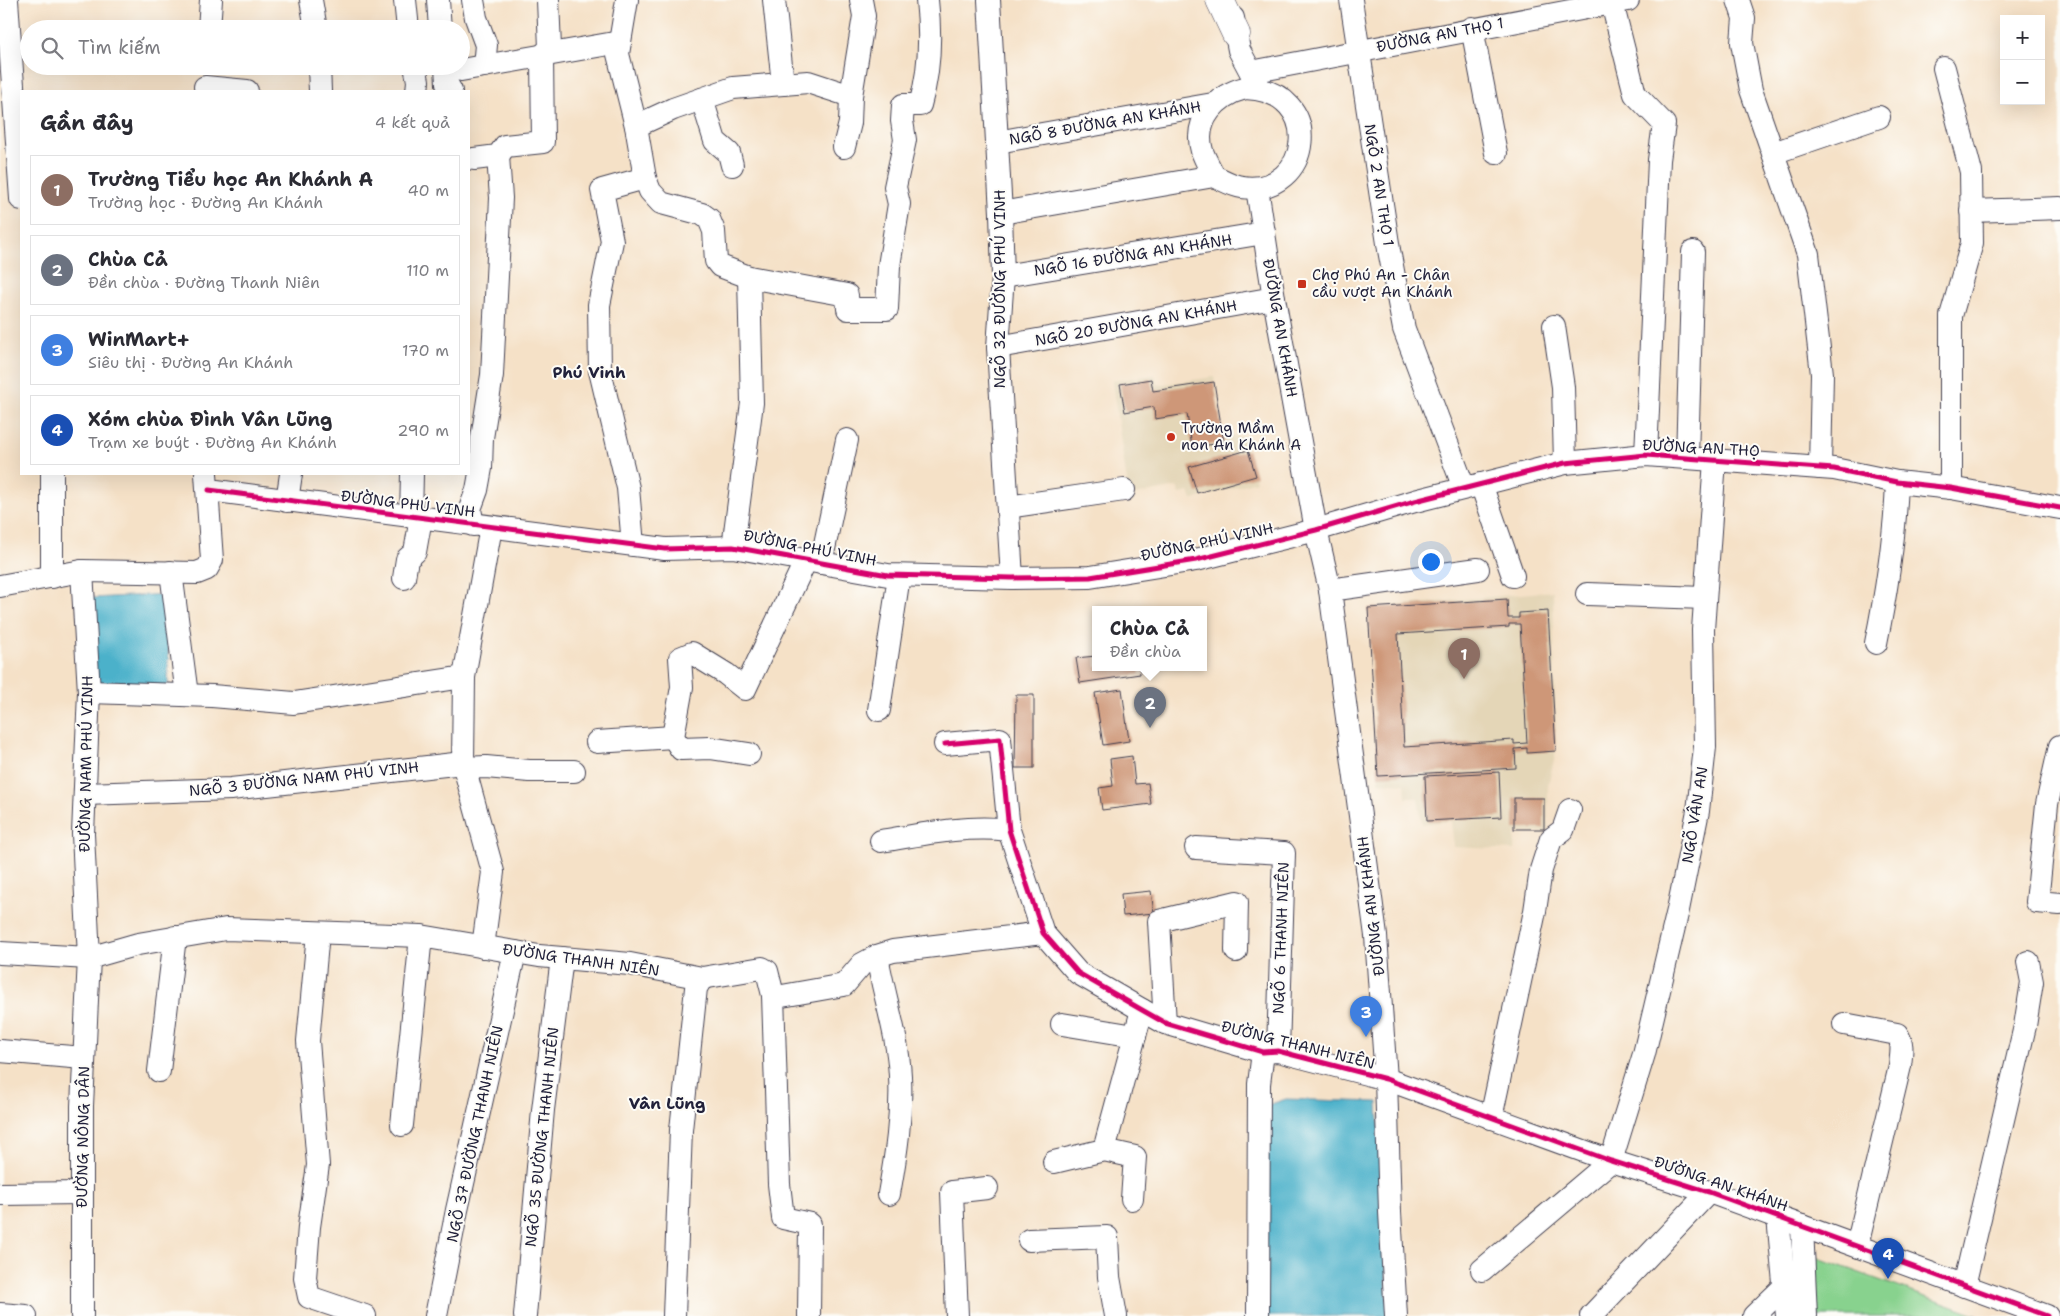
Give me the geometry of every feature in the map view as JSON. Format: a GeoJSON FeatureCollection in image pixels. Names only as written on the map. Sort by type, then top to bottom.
{"type":"FeatureCollection","features":[{"type":"Feature","properties":{"kind":"main road"},"geometry":{"type":"LineString","coordinates":[[1220,0],[1238,42]]}},
{"type":"Feature","properties":{"kind":"main road"},"geometry":{"type":"LineString","coordinates":[[1238,42],[1241,0]]}},
{"type":"Feature","properties":{"kind":"street"},"geometry":{"type":"LineString","coordinates":[[7,0],[20,185]]}},
{"type":"Feature","properties":{"kind":"street"},"geometry":{"type":"LineString","coordinates":[[210,20],[212,0]]}},
{"type":"Feature","properties":{"kind":"street"},"geometry":{"type":"LineString","coordinates":[[311,0],[314,20]]}},
{"type":"Feature","properties":{"kind":"street"},"geometry":{"type":"LineString","coordinates":[[406,0],[407,20]]}},
{"type":"Feature","properties":{"kind":"street"},"geometry":{"type":"LineString","coordinates":[[438,0],[439,20]]}},
{"type":"Feature","properties":{"kind":"street"},"geometry":{"type":"LineString","coordinates":[[473,0],[476,18],[486,45],[484,66]]}},
{"type":"Feature","properties":{"kind":"street"},"geometry":{"type":"LineString","coordinates":[[483,947],[493,872],[463,765],[464,677],[482,526],[470,509],[476,496],[481,468],[482,438],[492,375],[501,198],[498,156],[505,146],[543,142],[542,56],[550,48],[548,0]]}},
{"type":"Feature","properties":{"kind":"street"},"geometry":{"type":"LineString","coordinates":[[627,0],[618,54],[636,126],[645,178],[650,191],[661,203],[702,214],[709,219],[714,231],[716,261],[720,266],[749,277],[847,295],[848,309],[887,309],[889,266],[899,204],[895,187],[905,140],[902,121],[903,105],[920,105],[926,85],[930,44],[927,0]]}},
{"type":"Feature","properties":{"kind":"street"},"geometry":{"type":"LineString","coordinates":[[774,0],[783,84]]}},
{"type":"Feature","properties":{"kind":"street"},"geometry":{"type":"LineString","coordinates":[[844,147],[850,123],[851,96],[864,16],[861,0]]}},
{"type":"Feature","properties":{"kind":"street","name":"NGÕ 32 ĐƯỜNG PHÚ VINH"},"geometry":{"type":"LineString","coordinates":[[989,0],[1001,213],[1002,276],[998,347],[1012,578]]}},
{"type":"Feature","properties":{"kind":"street"},"geometry":{"type":"LineString","coordinates":[[1001,213],[1214,176],[1241,187],[1257,188],[1271,184],[1283,177],[1296,160],[1301,139],[1300,125],[1294,112],[1285,101],[1255,80],[1238,42],[1230,0]]}},
{"type":"Feature","properties":{"kind":"street","name":"NGÕ 2 AN THỌ 1"},"geometry":{"type":"LineString","coordinates":[[1351,0],[1389,250],[1404,329],[1513,576]]}},
{"type":"Feature","properties":{"kind":"street"},"geometry":{"type":"LineString","coordinates":[[1738,0],[1744,18],[1742,43],[1751,90],[1808,254],[1822,374],[1820,468]]}},
{"type":"Feature","properties":{"kind":"street"},"geometry":{"type":"LineString","coordinates":[[1620,2],[1635,94],[1664,124],[1659,160],[1646,455]]}},
{"type":"Feature","properties":{"kind":"street","name":"ĐƯỜNG AN THỌ 1"},"geometry":{"type":"LineString","coordinates":[[1255,80],[1358,50],[1620,2]]}},
{"type":"Feature","properties":{"kind":"street"},"geometry":{"type":"LineString","coordinates":[[1472,28],[1496,153]]}},
{"type":"Feature","properties":{"kind":"street"},"geometry":{"type":"LineString","coordinates":[[470,67],[620,42]]}},
{"type":"Feature","properties":{"kind":"street"},"geometry":{"type":"LineString","coordinates":[[1214,176],[1202,150],[1200,138],[1204,120],[1221,99],[1238,42]]}},
{"type":"Feature","properties":{"kind":"street"},"geometry":{"type":"LineString","coordinates":[[1944,68],[1971,172],[1972,211],[1972,243],[1952,316],[1950,488]]}},
{"type":"Feature","properties":{"kind":"street"},"geometry":{"type":"LineString","coordinates":[[319,75],[320,90]]}},
{"type":"Feature","properties":{"kind":"street"},"geometry":{"type":"LineString","coordinates":[[450,90],[447,84],[451,75]]}},
{"type":"Feature","properties":{"kind":"street"},"geometry":{"type":"LineString","coordinates":[[1221,99],[1245,88],[1255,80]]}},
{"type":"Feature","properties":{"kind":"street"},"geometry":{"type":"LineString","coordinates":[[205,81],[243,90]]}},
{"type":"Feature","properties":{"kind":"street"},"geometry":{"type":"LineString","coordinates":[[636,126],[673,109],[732,88],[808,82],[851,96]]}},
{"type":"Feature","properties":{"kind":"street"},"geometry":{"type":"LineString","coordinates":[[702,99],[714,141],[729,154],[732,165]]}},
{"type":"Feature","properties":{"kind":"street","name":"NGÕ 8 ĐƯỜNG AN KHÁNH"},"geometry":{"type":"LineString","coordinates":[[997,142],[1221,99]]}},
{"type":"Feature","properties":{"kind":"street"},"geometry":{"type":"LineString","coordinates":[[1773,153],[1879,117]]}},
{"type":"Feature","properties":{"kind":"street"},"geometry":{"type":"LineString","coordinates":[[474,158],[498,156]]}},
{"type":"Feature","properties":{"kind":"street"},"geometry":{"type":"LineString","coordinates":[[632,545],[628,488],[600,370],[599,305],[612,241],[602,190],[645,178]]}},
{"type":"Feature","properties":{"kind":"street","name":"ĐƯỜNG AN KHÁNH"},"geometry":{"type":"LineString","coordinates":[[1257,188],[1274,298],[1316,530],[1330,590],[1376,936],[1386,1079],[1611,1161],[1778,1217],[2047,1316]]}},
{"type":"Feature","properties":{"kind":"street"},"geometry":{"type":"LineString","coordinates":[[1972,211],[2060,208]]}},
{"type":"Feature","properties":{"kind":"street","name":"NGÕ 16 ĐƯỜNG AN KHÁNH"},"geometry":{"type":"LineString","coordinates":[[1002,276],[1264,233]]}},
{"type":"Feature","properties":{"kind":"street"},"geometry":{"type":"LineString","coordinates":[[1687,458],[1694,252]]}},
{"type":"Feature","properties":{"kind":"street"},"geometry":{"type":"LineString","coordinates":[[733,546],[752,403],[749,277]]}},
{"type":"Feature","properties":{"kind":"street","name":"NGÕ 20 ĐƯỜNG AN KHÁNH"},"geometry":{"type":"LineString","coordinates":[[998,347],[1274,298]]}},
{"type":"Feature","properties":{"kind":"street"},"geometry":{"type":"LineString","coordinates":[[1554,326],[1563,387],[1565,463]]}},
{"type":"Feature","properties":{"kind":"street"},"geometry":{"type":"LineString","coordinates":[[749,754],[710,748],[681,749],[673,736],[682,688],[680,658],[692,653],[726,674],[745,689],[813,561],[847,440]]}},
{"type":"Feature","properties":{"kind":"street","name":"ĐƯỜNG AN THỌ"},"geometry":{"type":"LineString","coordinates":[[1316,530],[1473,486],[1565,463],[1646,455],[1834,469],[1898,482],[1950,488],[2060,508]]}},
{"type":"Feature","properties":{"kind":"street","name":"NGÕ VÂN AN"},"geometry":{"type":"LineString","coordinates":[[1611,1161],[1644,1054],[1678,910],[1698,811],[1705,747],[1703,630],[1715,460]]}},
{"type":"Feature","properties":{"kind":"street"},"geometry":{"type":"LineString","coordinates":[[52,475],[52,577]]}},
{"type":"Feature","properties":{"kind":"street"},"geometry":{"type":"LineString","coordinates":[[288,500],[291,475]]}},
{"type":"Feature","properties":{"kind":"street"},"geometry":{"type":"LineString","coordinates":[[404,578],[407,559],[415,552],[416,518],[412,475]]}},
{"type":"Feature","properties":{"kind":"street"},"geometry":{"type":"LineString","coordinates":[[0,586],[82,571],[197,573],[207,569],[212,560],[208,482]]}},
{"type":"Feature","properties":{"kind":"street","name":"ĐƯỜNG PHÚ VINH"},"geometry":{"type":"LineString","coordinates":[[208,482],[288,500],[632,545],[665,549],[733,546],[888,576],[1090,577],[1196,560],[1316,530]]}},
{"type":"Feature","properties":{"kind":"street"},"geometry":{"type":"LineString","coordinates":[[1876,643],[1889,581],[1898,482]]}},
{"type":"Feature","properties":{"kind":"street"},"geometry":{"type":"LineString","coordinates":[[1008,507],[1124,490]]}},
{"type":"Feature","properties":{"kind":"street"},"geometry":{"type":"LineString","coordinates":[[1330,590],[1478,569]]}},
{"type":"Feature","properties":{"kind":"street","name":"ĐƯỜNG NAM PHÚ VINH"},"geometry":{"type":"LineString","coordinates":[[82,571],[89,692],[83,834],[89,958]]}},
{"type":"Feature","properties":{"kind":"street"},"geometry":{"type":"LineString","coordinates":[[171,572],[187,696]]}},
{"type":"Feature","properties":{"kind":"street"},"geometry":{"type":"LineString","coordinates":[[879,710],[899,576]]}},
{"type":"Feature","properties":{"kind":"street"},"geometry":{"type":"LineString","coordinates":[[1587,594],[1705,598]]}},
{"type":"Feature","properties":{"kind":"street"},"geometry":{"type":"LineString","coordinates":[[89,692],[294,703],[464,677]]}},
{"type":"Feature","properties":{"kind":"street"},"geometry":{"type":"LineString","coordinates":[[596,742],[673,736]]}},
{"type":"Feature","properties":{"kind":"street","name":"ĐƯỜNG THANH NIÊN"},"geometry":{"type":"LineString","coordinates":[[944,744],[1000,740],[1009,830],[1043,933],[1078,974],[1165,1022],[1270,1051],[1386,1079]]}},
{"type":"Feature","properties":{"kind":"street"},"geometry":{"type":"LineString","coordinates":[[2060,746],[2054,804],[2037,902],[2060,904]]}},
{"type":"Feature","properties":{"kind":"street","name":"NGÕ 3 ĐƯỜNG NAM PHÚ VINH"},"geometry":{"type":"LineString","coordinates":[[85,794],[232,789],[463,765],[529,771],[574,770]]}},
{"type":"Feature","properties":{"kind":"street"},"geometry":{"type":"LineString","coordinates":[[1491,1118],[1536,912],[1541,870],[1551,839],[1563,830],[1570,810]]}},
{"type":"Feature","properties":{"kind":"street"},"geometry":{"type":"LineString","coordinates":[[881,841],[937,832],[985,828],[1009,830]]}},
{"type":"Feature","properties":{"kind":"street","name":"NGÕ 6 THANH NIÊN"},"geometry":{"type":"LineString","coordinates":[[1196,848],[1284,854],[1270,1051]]}},
{"type":"Feature","properties":{"kind":"street"},"geometry":{"type":"LineString","coordinates":[[1165,1022],[1159,921],[1237,902],[1236,952]]}},
{"type":"Feature","properties":{"kind":"street","name":"ĐƯỜNG THANH NIÊN"},"geometry":{"type":"LineString","coordinates":[[0,953],[89,958],[138,944],[226,929],[421,936],[515,952],[630,964],[702,978],[762,968],[767,971],[773,995]]}},
{"type":"Feature","properties":{"kind":"street"},"geometry":{"type":"LineString","coordinates":[[318,932],[308,1041],[318,1165],[309,1227],[305,1278],[309,1297],[365,1316]]}},
{"type":"Feature","properties":{"kind":"street"},"geometry":{"type":"LineString","coordinates":[[809,1316],[810,1224],[783,1218],[773,995],[793,995],[844,985],[862,964],[877,956],[893,952],[1043,933]]}},
{"type":"Feature","properties":{"kind":"street"},"geometry":{"type":"LineString","coordinates":[[402,1125],[421,936]]}},
{"type":"Feature","properties":{"kind":"street"},"geometry":{"type":"LineString","coordinates":[[159,1072],[175,937]]}},
{"type":"Feature","properties":{"kind":"street","name":"NGÕ 37 ĐƯỜNG THANH NIÊN"},"geometry":{"type":"LineString","coordinates":[[436,1316],[457,1210],[515,952]]}},
{"type":"Feature","properties":{"kind":"street"},"geometry":{"type":"LineString","coordinates":[[877,956],[896,1044],[900,1075],[898,1143],[889,1194]]}},
{"type":"Feature","properties":{"kind":"street","name":"ĐƯỜNG NÔNG DÂN"},"geometry":{"type":"LineString","coordinates":[[82,1316],[84,1058],[89,958]]}},
{"type":"Feature","properties":{"kind":"street","name":"NGÕ 35 ĐƯỜNG THANH NIÊN"},"geometry":{"type":"LineString","coordinates":[[525,1316],[543,1110],[562,958]]}},
{"type":"Feature","properties":{"kind":"street"},"geometry":{"type":"LineString","coordinates":[[1964,1286],[2025,1026],[2032,982],[2028,962]]}},
{"type":"Feature","properties":{"kind":"street"},"geometry":{"type":"LineString","coordinates":[[674,1316],[681,1130],[696,988],[702,978]]}},
{"type":"Feature","properties":{"kind":"street"},"geometry":{"type":"LineString","coordinates":[[1104,1150],[1142,1010]]}},
{"type":"Feature","properties":{"kind":"street"},"geometry":{"type":"LineString","coordinates":[[1062,1024],[1135,1036]]}},
{"type":"Feature","properties":{"kind":"street"},"geometry":{"type":"LineString","coordinates":[[1844,1024],[1897,1034],[1901,1039],[1902,1047],[1894,1093],[1857,1246]]}},
{"type":"Feature","properties":{"kind":"street"},"geometry":{"type":"LineString","coordinates":[[0,1051],[84,1058]]}},
{"type":"Feature","properties":{"kind":"street"},"geometry":{"type":"LineString","coordinates":[[1258,1316],[1258,1084],[1270,1051]]}},
{"type":"Feature","properties":{"kind":"street"},"geometry":{"type":"LineString","coordinates":[[1386,1079],[1390,1212],[1396,1316]]}},
{"type":"Feature","properties":{"kind":"street"},"geometry":{"type":"LineString","coordinates":[[1054,1162],[1104,1150],[1135,1157],[1132,1199]]}},
{"type":"Feature","properties":{"kind":"street"},"geometry":{"type":"LineString","coordinates":[[1482,1270],[1611,1161]]}},
{"type":"Feature","properties":{"kind":"street"},"geometry":{"type":"LineString","coordinates":[[957,1316],[952,1192],[987,1188]]}},
{"type":"Feature","properties":{"kind":"street"},"geometry":{"type":"LineString","coordinates":[[1591,1316],[1708,1192]]}},
{"type":"Feature","properties":{"kind":"street"},"geometry":{"type":"LineString","coordinates":[[0,1194],[82,1193]]}},
{"type":"Feature","properties":{"kind":"street"},"geometry":{"type":"LineString","coordinates":[[1778,1217],[1787,1316]]}},
{"type":"Feature","properties":{"kind":"street"},"geometry":{"type":"LineString","coordinates":[[1802,1226],[1806,1316]]}},
{"type":"Feature","properties":{"kind":"street"},"geometry":{"type":"LineString","coordinates":[[1029,1240],[1107,1237],[1109,1277],[1116,1316]]}},
{"type":"Feature","properties":{"kind":"street"},"geometry":{"type":"LineString","coordinates":[[1754,1316],[1784,1287]]}},
{"type":"Feature","properties":{"kind":"street"},"geometry":{"type":"LineString","coordinates":[[0,1314],[26,1316]]}},
{"type":"Feature","properties":{"kind":"shaded area","name":"Trường Mầm non An Khánh A"},"geometry":{"type":"Polygon","coordinates":[[[1155,375],[1157,385],[1214,377],[1223,437],[1243,436],[1256,481],[1192,500],[1189,492],[1180,494],[1177,487],[1129,496],[1112,381],[1155,375]]]}},
{"type":"Feature","properties":{"kind":"shaded area"},"geometry":{"type":"Polygon","coordinates":[[[1553,591],[1556,751],[1548,785],[1548,833],[1515,833],[1514,850],[1454,847],[1451,821],[1422,824],[1418,798],[1406,798],[1405,784],[1379,782],[1368,608],[1553,591]]]}},
{"type":"Feature","properties":{"kind":"green space"},"geometry":{"type":"Polygon","coordinates":[[[1816,1257],[1978,1316],[1800,1316],[1798,1258],[1816,1257]]]}},
{"type":"Feature","properties":{"kind":"water"},"geometry":{"type":"Polygon","coordinates":[[[169,594],[168,693],[93,689],[91,598],[169,594]]]}},
{"type":"Feature","properties":{"kind":"water"},"geometry":{"type":"Polygon","coordinates":[[[1286,1099],[1378,1102],[1388,1316],[1259,1316],[1265,1106],[1286,1099]]]}},
{"type":"Feature","properties":{"kind":"building"},"geometry":{"type":"Polygon","coordinates":[[[1151,379],[1153,391],[1214,382],[1224,443],[1192,447],[1187,414],[1155,419],[1154,407],[1125,412],[1120,384],[1151,379]]]}},
{"type":"Feature","properties":{"kind":"building"},"geometry":{"type":"Polygon","coordinates":[[[1248,450],[1256,476],[1197,493],[1189,467],[1248,450]]]}},
{"type":"Feature","properties":{"kind":"building"},"geometry":{"type":"Polygon","coordinates":[[[1507,599],[1508,618],[1519,618],[1519,613],[1548,611],[1556,751],[1527,753],[1527,748],[1515,749],[1516,768],[1378,776],[1368,608],[1507,599]],[[1509,624],[1509,627],[1398,634],[1404,747],[1514,740],[1514,744],[1527,743],[1520,624],[1509,624]]]}},
{"type":"Feature","properties":{"kind":"building"},"geometry":{"type":"Polygon","coordinates":[[[1092,656],[1092,671],[1140,671],[1140,674],[1080,683],[1076,658],[1092,656]]]}},
{"type":"Feature","properties":{"kind":"building"},"geometry":{"type":"Polygon","coordinates":[[[1122,689],[1129,741],[1103,745],[1095,693],[1122,689]]]}},
{"type":"Feature","properties":{"kind":"building"},"geometry":{"type":"Polygon","coordinates":[[[1016,695],[1034,695],[1034,768],[1015,768],[1016,695]]]}},
{"type":"Feature","properties":{"kind":"building"},"geometry":{"type":"Polygon","coordinates":[[[1132,756],[1135,784],[1148,783],[1151,804],[1102,810],[1099,788],[1113,786],[1110,759],[1132,756]]]}},
{"type":"Feature","properties":{"kind":"building"},"geometry":{"type":"Polygon","coordinates":[[[1499,772],[1501,817],[1427,821],[1425,776],[1499,772]]]}},
{"type":"Feature","properties":{"kind":"building"},"geometry":{"type":"Polygon","coordinates":[[[1514,798],[1544,798],[1544,829],[1514,829],[1514,798]]]}},
{"type":"Feature","properties":{"kind":"building"},"geometry":{"type":"Polygon","coordinates":[[[1151,891],[1154,913],[1123,916],[1121,894],[1151,891]]]}},
{"type":"Feature","properties":{"kind":"cycle path"},"geometry":{"type":"LineString","coordinates":[[209,490],[665,549],[733,547],[888,575],[1012,578],[1090,577],[1196,560],[1565,463],[1646,455],[1834,469],[1897,482],[1951,488],[2060,508]]}},
{"type":"Feature","properties":{"kind":"cycle path"},"geometry":{"type":"LineString","coordinates":[[945,744],[1000,739],[1009,830],[1043,933],[1078,973],[1165,1023],[1263,1052],[1278,1051],[1386,1079],[1611,1161],[1709,1192],[2047,1316]]}},
{"type":"Feature","properties":{"kind":"place","name":"Chợ Phú An - Chân cầu vượt An Khánh"},"geometry":{"type":"Point","coordinates":[1302,284]}},
{"type":"Feature","properties":{"kind":"place","name":"Trường Mầm non An Khánh A"},"geometry":{"type":"Point","coordinates":[1171,437]}},
{"type":"Feature","properties":{"kind":"place","name":"Trường Tiểu học An Khánh A"},"geometry":{"type":"Point","coordinates":[1464,679]}},
{"type":"Feature","properties":{"kind":"place","name":"Chùa Cả"},"geometry":{"type":"Point","coordinates":[1150,728]}},
{"type":"Feature","properties":{"kind":"place","name":"WinMart+"},"geometry":{"type":"Point","coordinates":[1366,1037]}},
{"type":"Feature","properties":{"kind":"place","name":"Xóm chùa Đình Vân Lũng"},"geometry":{"type":"Point","coordinates":[1888,1279]}},
{"type":"Feature","properties":{"kind":"district","name":"Phú Vinh"},"geometry":{"type":"Point","coordinates":[589,372]}},
{"type":"Feature","properties":{"kind":"district","name":"Vân Lũng"},"geometry":{"type":"Point","coordinates":[667,1103]}}]}
